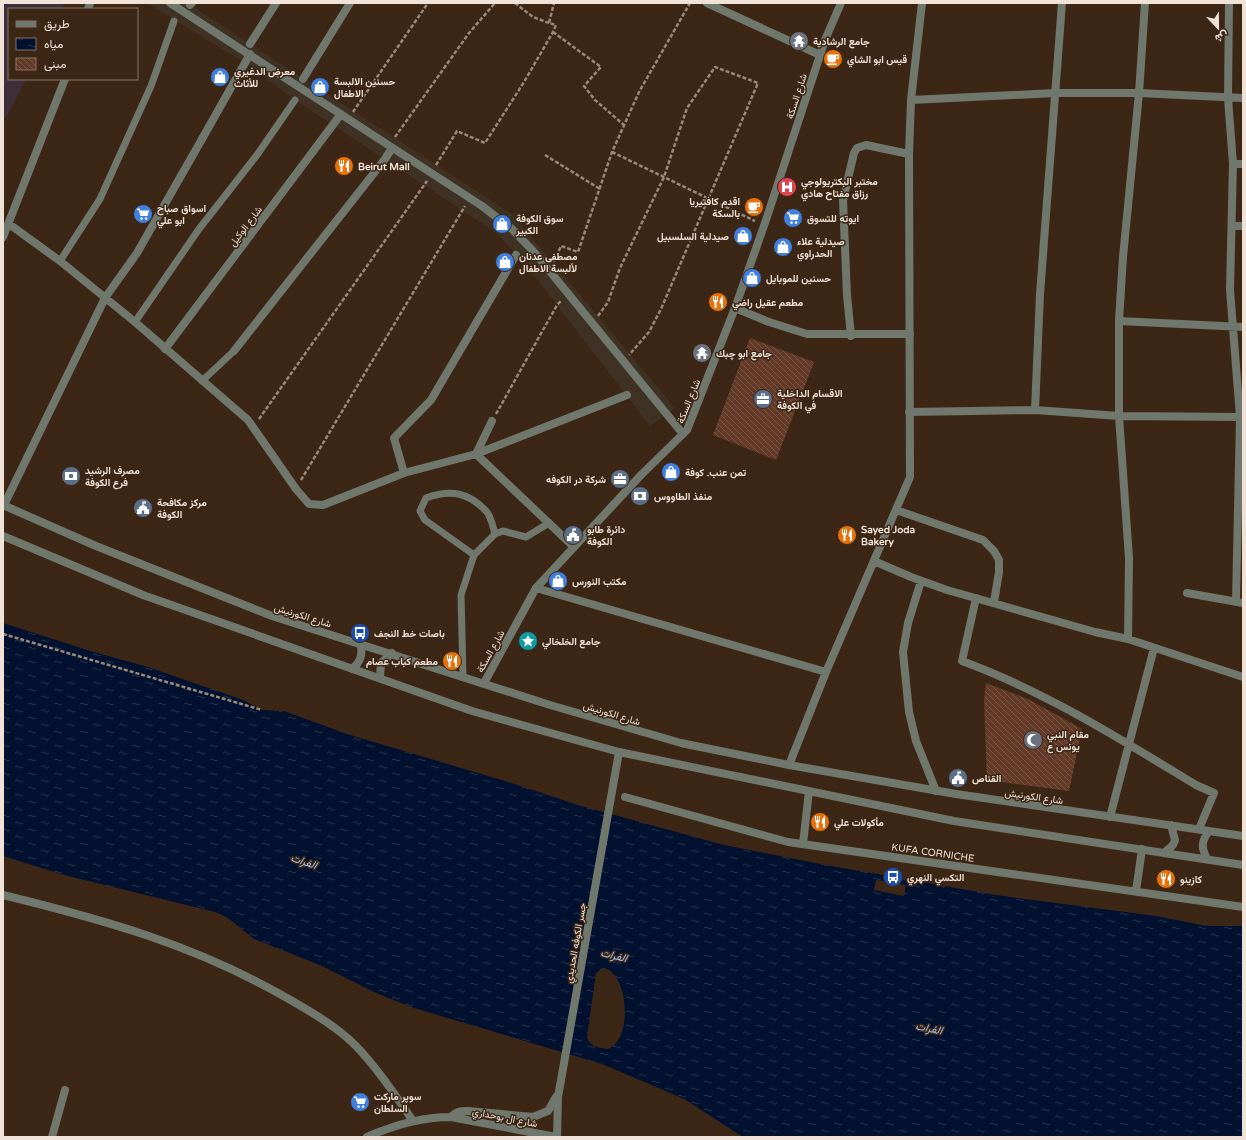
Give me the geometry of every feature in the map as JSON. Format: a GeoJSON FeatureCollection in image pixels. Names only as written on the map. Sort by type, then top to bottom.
{"type":"FeatureCollection","features":[{"type":"Feature","properties":{"kind":"street"},"geometry":{"type":"LineString","coordinates":[[170,3],[348,118],[470,199],[512,229],[593,323],[683,434]]}},
{"type":"Feature","properties":{"kind":"street"},"geometry":{"type":"LineString","coordinates":[[250,44],[276,3]]}},
{"type":"Feature","properties":{"kind":"street"},"geometry":{"type":"LineString","coordinates":[[304,79],[350,3]]}},
{"type":"Feature","properties":{"kind":"street"},"geometry":{"type":"LineString","coordinates":[[707,3],[820,55]]}},
{"type":"Feature","properties":{"kind":"street","name":"شارع السكة"},"geometry":{"type":"LineString","coordinates":[[484,683],[536,588],[641,475],[688,430],[735,308],[820,55],[841,3]]}},
{"type":"Feature","properties":{"kind":"street"},"geometry":{"type":"LineString","coordinates":[[789,765],[826,672],[910,477],[910,100],[922,3]]}},
{"type":"Feature","properties":{"kind":"street"},"geometry":{"type":"LineString","coordinates":[[1035,410],[1040,294],[1062,3]]}},
{"type":"Feature","properties":{"kind":"street"},"geometry":{"type":"LineString","coordinates":[[1128,639],[1129,558],[1119,416],[1119,321],[1123,256],[1139,93],[1145,3]]}},
{"type":"Feature","properties":{"kind":"street"},"geometry":{"type":"LineString","coordinates":[[1188,593],[1240,602],[1242,417],[1230,290],[1232,164],[1228,98],[1229,3]]}},
{"type":"Feature","properties":{"kind":"street"},"geometry":{"type":"LineString","coordinates":[[4,505],[105,298],[136,253],[250,54]]}},
{"type":"Feature","properties":{"kind":"street"},"geometry":{"type":"LineString","coordinates":[[3,237],[65,80]]}},
{"type":"Feature","properties":{"kind":"street"},"geometry":{"type":"LineString","coordinates":[[910,100],[1055,93],[1139,93],[1243,98]]}},
{"type":"Feature","properties":{"kind":"street","name":"شارع الوكيل"},"geometry":{"type":"LineString","coordinates":[[165,349],[341,114]]}},
{"type":"Feature","properties":{"kind":"street"},"geometry":{"type":"LineString","coordinates":[[851,336],[846,295],[843,200],[854,154],[857,148],[866,145],[909,154]]}},
{"type":"Feature","properties":{"kind":"street"},"geometry":{"type":"LineString","coordinates":[[234,351],[385,159],[391,147]]}},
{"type":"Feature","properties":{"kind":"street"},"geometry":{"type":"LineString","coordinates":[[1232,164],[1243,164]]}},
{"type":"Feature","properties":{"kind":"street"},"geometry":{"type":"LineString","coordinates":[[9,224],[60,261],[135,322],[248,420],[296,489],[310,504],[323,505],[404,473],[476,454],[627,395]]}},
{"type":"Feature","properties":{"kind":"street"},"geometry":{"type":"LineString","coordinates":[[1232,226],[1243,226]]}},
{"type":"Feature","properties":{"kind":"street"},"geometry":{"type":"LineString","coordinates":[[404,473],[394,438],[431,400],[516,255]]}},
{"type":"Feature","properties":{"kind":"street"},"geometry":{"type":"LineString","coordinates":[[735,308],[768,322],[807,334],[851,336],[910,334]]}},
{"type":"Feature","properties":{"kind":"street"},"geometry":{"type":"LineString","coordinates":[[1119,321],[1243,327]]}},
{"type":"Feature","properties":{"kind":"street"},"geometry":{"type":"LineString","coordinates":[[910,412],[1035,410],[1119,416],[1242,417]]}},
{"type":"Feature","properties":{"kind":"street"},"geometry":{"type":"LineString","coordinates":[[476,454],[492,421]]}},
{"type":"Feature","properties":{"kind":"street"},"geometry":{"type":"LineString","coordinates":[[476,454],[574,547]]}},
{"type":"Feature","properties":{"kind":"street","name":"شارع الكورنيش"},"geometry":{"type":"LineString","coordinates":[[4,505],[96,546],[272,616],[361,643],[463,677],[680,743],[789,765],[936,791],[1243,836]]}},
{"type":"Feature","properties":{"kind":"street"},"geometry":{"type":"LineString","coordinates":[[896,510],[983,540],[999,560],[999,572],[994,602]]}},
{"type":"Feature","properties":{"kind":"street"},"geometry":{"type":"LineString","coordinates":[[3,536],[143,595],[352,669],[472,711],[619,752],[954,821],[1243,865]]}},
{"type":"Feature","properties":{"kind":"street"},"geometry":{"type":"LineString","coordinates":[[874,561],[922,581],[976,598],[1095,632],[1128,639],[1243,677]]}},
{"type":"Feature","properties":{"kind":"street"},"geometry":{"type":"LineString","coordinates":[[922,581],[908,623],[903,652],[909,712],[914,734],[936,791]]}},
{"type":"Feature","properties":{"kind":"street"},"geometry":{"type":"LineString","coordinates":[[536,588],[826,672]]}},
{"type":"Feature","properties":{"kind":"street"},"geometry":{"type":"LineString","coordinates":[[976,598],[962,661],[1033,690],[1076,713],[1196,785],[1214,793],[1199,829]]}},
{"type":"Feature","properties":{"kind":"street"},"geometry":{"type":"LineString","coordinates":[[352,669],[361,659],[361,643]]}},
{"type":"Feature","properties":{"kind":"street"},"geometry":{"type":"LineString","coordinates":[[1110,817],[1154,648]]}},
{"type":"Feature","properties":{"kind":"street"},"geometry":{"type":"LineString","coordinates":[[380,678],[381,664],[392,653]]}},
{"type":"Feature","properties":{"kind":"street","name":"جسر الکوفه الحديدي"},"geometry":{"type":"LineString","coordinates":[[557,1137],[557,1112],[619,752]]}},
{"type":"Feature","properties":{"kind":"street"},"geometry":{"type":"LineString","coordinates":[[803,844],[809,791]]}},
{"type":"Feature","properties":{"kind":"street","name":"KUFA CORNICHE"},"geometry":{"type":"LineString","coordinates":[[625,798],[788,842],[1243,907]]}},
{"type":"Feature","properties":{"kind":"street"},"geometry":{"type":"LineString","coordinates":[[1164,853],[1173,845],[1175,840],[1171,825]]}},
{"type":"Feature","properties":{"kind":"street"},"geometry":{"type":"LineString","coordinates":[[1207,859],[1202,844],[1209,831]]}},
{"type":"Feature","properties":{"kind":"street"},"geometry":{"type":"LineString","coordinates":[[1136,892],[1142,849]]}},
{"type":"Feature","properties":{"kind":"street"},"geometry":{"type":"LineString","coordinates":[[3,894],[78,913],[141,932],[202,955],[261,984],[318,1016],[338,1030],[356,1046],[380,1073],[413,1121]]}},
{"type":"Feature","properties":{"kind":"street","name":"شارع ال بوحداري"},"geometry":{"type":"LineString","coordinates":[[451,1117],[454,1113],[464,1111],[528,1117],[539,1116],[551,1106],[562,1083]]}},
{"type":"Feature","properties":{"kind":"street"},"geometry":{"type":"LineString","coordinates":[[52,1137],[65,1090]]}},
{"type":"Feature","properties":{"kind":"street","name":"شارع ال بوحداري"},"geometry":{"type":"LineString","coordinates":[[367,1137],[413,1121],[435,1117],[451,1117],[557,1137]]}},
{"type":"Feature","properties":{"kind":"lane"},"geometry":{"type":"LineString","coordinates":[[60,261],[100,199],[151,86],[174,21]]}},
{"type":"Feature","properties":{"kind":"lane"},"geometry":{"type":"LineString","coordinates":[[135,322],[199,229],[257,155],[295,100]]}},
{"type":"Feature","properties":{"kind":"lane"},"geometry":{"type":"LineString","coordinates":[[202,381],[234,351]]}},
{"type":"Feature","properties":{"kind":"lane"},"geometry":{"type":"LineString","coordinates":[[474,555],[425,520],[420,510],[426,498],[439,493],[462,494],[487,512],[495,534]]}},
{"type":"Feature","properties":{"kind":"lane"},"geometry":{"type":"LineString","coordinates":[[463,677],[461,595],[474,555],[495,534],[503,531],[526,537],[549,524]]}},
{"type":"Feature","properties":{"kind":"path"},"geometry":{"type":"LineString","coordinates":[[348,118],[428,3]]}},
{"type":"Feature","properties":{"kind":"path"},"geometry":{"type":"LineString","coordinates":[[391,147],[469,33],[495,3]]}},
{"type":"Feature","properties":{"kind":"path"},"geometry":{"type":"LineString","coordinates":[[253,427],[425,186],[431,173],[457,131],[485,143],[528,76],[556,25],[533,16],[515,3]]}},
{"type":"Feature","properties":{"kind":"path"},"geometry":{"type":"LineString","coordinates":[[549,23],[554,3]]}},
{"type":"Feature","properties":{"kind":"path"},"geometry":{"type":"LineString","coordinates":[[550,272],[561,246],[578,252],[612,152],[624,125],[639,92],[690,3]]}},
{"type":"Feature","properties":{"kind":"path"},"geometry":{"type":"LineString","coordinates":[[553,32],[601,67],[584,86],[594,100],[624,125]]}},
{"type":"Feature","properties":{"kind":"path"},"geometry":{"type":"LineString","coordinates":[[593,323],[608,302],[620,268],[664,177],[687,108],[715,68],[758,83],[649,332],[640,345],[623,361]]}},
{"type":"Feature","properties":{"kind":"path"},"geometry":{"type":"LineString","coordinates":[[612,152],[764,225]]}},
{"type":"Feature","properties":{"kind":"path"},"geometry":{"type":"LineString","coordinates":[[544,155],[600,189]]}},
{"type":"Feature","properties":{"kind":"path"},"geometry":{"type":"LineString","coordinates":[[296,489],[470,199]]}},
{"type":"Feature","properties":{"kind":"path"},"geometry":{"type":"LineString","coordinates":[[492,421],[557,305],[568,294]]}},
{"type":"Feature","properties":{"kind":"path"},"geometry":{"type":"LineString","coordinates":[[3,634],[262,710]]}},
{"type":"Feature","properties":{"kind":"shaded area"},"geometry":{"type":"Polygon","coordinates":[[[3,3],[65,3],[62,8],[8,8],[8,80],[25,80],[6,118],[3,116],[3,3]]]}},
{"type":"Feature","properties":{"kind":"shaded area","name":"سوق الكوفة الكبير"},"geometry":{"type":"Polygon","coordinates":[[[147,3],[187,3],[512,214],[675,408],[650,426],[540,283],[498,234],[295,100],[245,63],[147,3]]]}},
{"type":"Feature","properties":{"kind":"water","name":"الفرات"},"geometry":{"type":"Polygon","coordinates":[[[3,623],[97,653],[145,666],[243,700],[262,710],[284,711],[347,734],[515,784],[578,805],[724,845],[826,865],[996,895],[1156,916],[1207,926],[1243,926],[1243,1137],[743,1137],[684,1099],[661,1089],[602,1064],[414,1008],[376,993],[322,966],[254,939],[228,918],[215,912],[64,875],[3,856],[3,623]],[[603,968],[596,973],[587,1037],[593,1045],[608,1049],[616,1043],[622,1033],[625,1006],[618,981],[611,972],[603,968]]]}},
{"type":"Feature","properties":{"kind":"pier"},"geometry":{"type":"Polygon","coordinates":[[[892,876],[895,877],[894,883],[906,885],[904,896],[874,890],[876,880],[890,882],[892,876]]]}},
{"type":"Feature","properties":{"kind":"building","name":"الاقسام الداخلية في الكوفة"},"geometry":{"type":"Polygon","coordinates":[[[750,338],[814,362],[776,460],[713,435],[750,338]]]}},
{"type":"Feature","properties":{"kind":"building","name":"مقام النبي يونس ع"},"geometry":{"type":"Polygon","coordinates":[[[986,683],[1028,699],[1082,729],[1069,791],[987,780],[984,700],[986,683]]]}},
{"type":"Feature","properties":{"kind":"place","name":"جامع الرشادية"},"geometry":{"type":"Point","coordinates":[799,41]}},
{"type":"Feature","properties":{"kind":"place","name":"قيس ابو الشاي"},"geometry":{"type":"Point","coordinates":[833,59]}},
{"type":"Feature","properties":{"kind":"place","name":"معرض الدغيري للأثاث"},"geometry":{"type":"Point","coordinates":[220,77]}},
{"type":"Feature","properties":{"kind":"place","name":"حسنين الالبسة الاطفال"},"geometry":{"type":"Point","coordinates":[320,87]}},
{"type":"Feature","properties":{"kind":"place","name":"Beirut Mall"},"geometry":{"type":"Point","coordinates":[344,166]}},
{"type":"Feature","properties":{"kind":"place","name":"مختبر البكتريولوجي رزاق مفتاح هادي"},"geometry":{"type":"Point","coordinates":[787,187]}},
{"type":"Feature","properties":{"kind":"place","name":"اقدم كافتيريا بالسكة"},"geometry":{"type":"Point","coordinates":[754,207]}},
{"type":"Feature","properties":{"kind":"place","name":"اسواق صباح ابو علي"},"geometry":{"type":"Point","coordinates":[143,214]}},
{"type":"Feature","properties":{"kind":"place","name":"ايوته للتسوق"},"geometry":{"type":"Point","coordinates":[793,218]}},
{"type":"Feature","properties":{"kind":"place","name":"سوق الكوفة الكبير"},"geometry":{"type":"Point","coordinates":[502,224]}},
{"type":"Feature","properties":{"kind":"place","name":"صيدلية السلسبيل"},"geometry":{"type":"Point","coordinates":[743,236]}},
{"type":"Feature","properties":{"kind":"place","name":"صيدلية علاء الحدراوي"},"geometry":{"type":"Point","coordinates":[783,247]}},
{"type":"Feature","properties":{"kind":"place","name":"مصطفى عدنان لألبسة الاطفال"},"geometry":{"type":"Point","coordinates":[505,262]}},
{"type":"Feature","properties":{"kind":"place","name":"حسنين للموبايل"},"geometry":{"type":"Point","coordinates":[752,278]}},
{"type":"Feature","properties":{"kind":"place","name":"مطعم عقيل راضي"},"geometry":{"type":"Point","coordinates":[718,302]}},
{"type":"Feature","properties":{"kind":"place","name":"جامع ابو چبك"},"geometry":{"type":"Point","coordinates":[702,353]}},
{"type":"Feature","properties":{"kind":"place","name":"الاقسام الداخلية في الكوفة"},"geometry":{"type":"Point","coordinates":[763,399]}},
{"type":"Feature","properties":{"kind":"place","name":"تمن عنب. كوفة"},"geometry":{"type":"Point","coordinates":[671,472]}},
{"type":"Feature","properties":{"kind":"place","name":"مصرف الرشيد فرع الكوفة"},"geometry":{"type":"Point","coordinates":[71,476]}},
{"type":"Feature","properties":{"kind":"place","name":"شركة در الكوفه"},"geometry":{"type":"Point","coordinates":[620,479]}},
{"type":"Feature","properties":{"kind":"place","name":"منفذ الطاووس"},"geometry":{"type":"Point","coordinates":[640,496]}},
{"type":"Feature","properties":{"kind":"place","name":"مركز مكافحة الكوفة"},"geometry":{"type":"Point","coordinates":[143,508]}},
{"type":"Feature","properties":{"kind":"place","name":"دائرة طابو الكوفة"},"geometry":{"type":"Point","coordinates":[573,535]}},
{"type":"Feature","properties":{"kind":"place","name":"Sayed Joda Bakery"},"geometry":{"type":"Point","coordinates":[847,535]}},
{"type":"Feature","properties":{"kind":"place","name":"مكتب النورس"},"geometry":{"type":"Point","coordinates":[558,581]}},
{"type":"Feature","properties":{"kind":"place","name":"باصات خط النجف"},"geometry":{"type":"Point","coordinates":[360,633]}},
{"type":"Feature","properties":{"kind":"place","name":"جامع الخلخالي"},"geometry":{"type":"Point","coordinates":[528,641]}},
{"type":"Feature","properties":{"kind":"place","name":"مطعم كباب عصام"},"geometry":{"type":"Point","coordinates":[452,661]}},
{"type":"Feature","properties":{"kind":"place","name":"مقام النبي يونس ع"},"geometry":{"type":"Point","coordinates":[1033,740]}},
{"type":"Feature","properties":{"kind":"place","name":"القناص"},"geometry":{"type":"Point","coordinates":[958,778]}},
{"type":"Feature","properties":{"kind":"place","name":"مأكولات علي"},"geometry":{"type":"Point","coordinates":[820,822]}},
{"type":"Feature","properties":{"kind":"place","name":"التكسي النهري"},"geometry":{"type":"Point","coordinates":[893,877]}},
{"type":"Feature","properties":{"kind":"place","name":"كازينو"},"geometry":{"type":"Point","coordinates":[1166,879]}},
{"type":"Feature","properties":{"kind":"place","name":"سوپر ماركت السلطان"},"geometry":{"type":"Point","coordinates":[360,1102]}}]}
